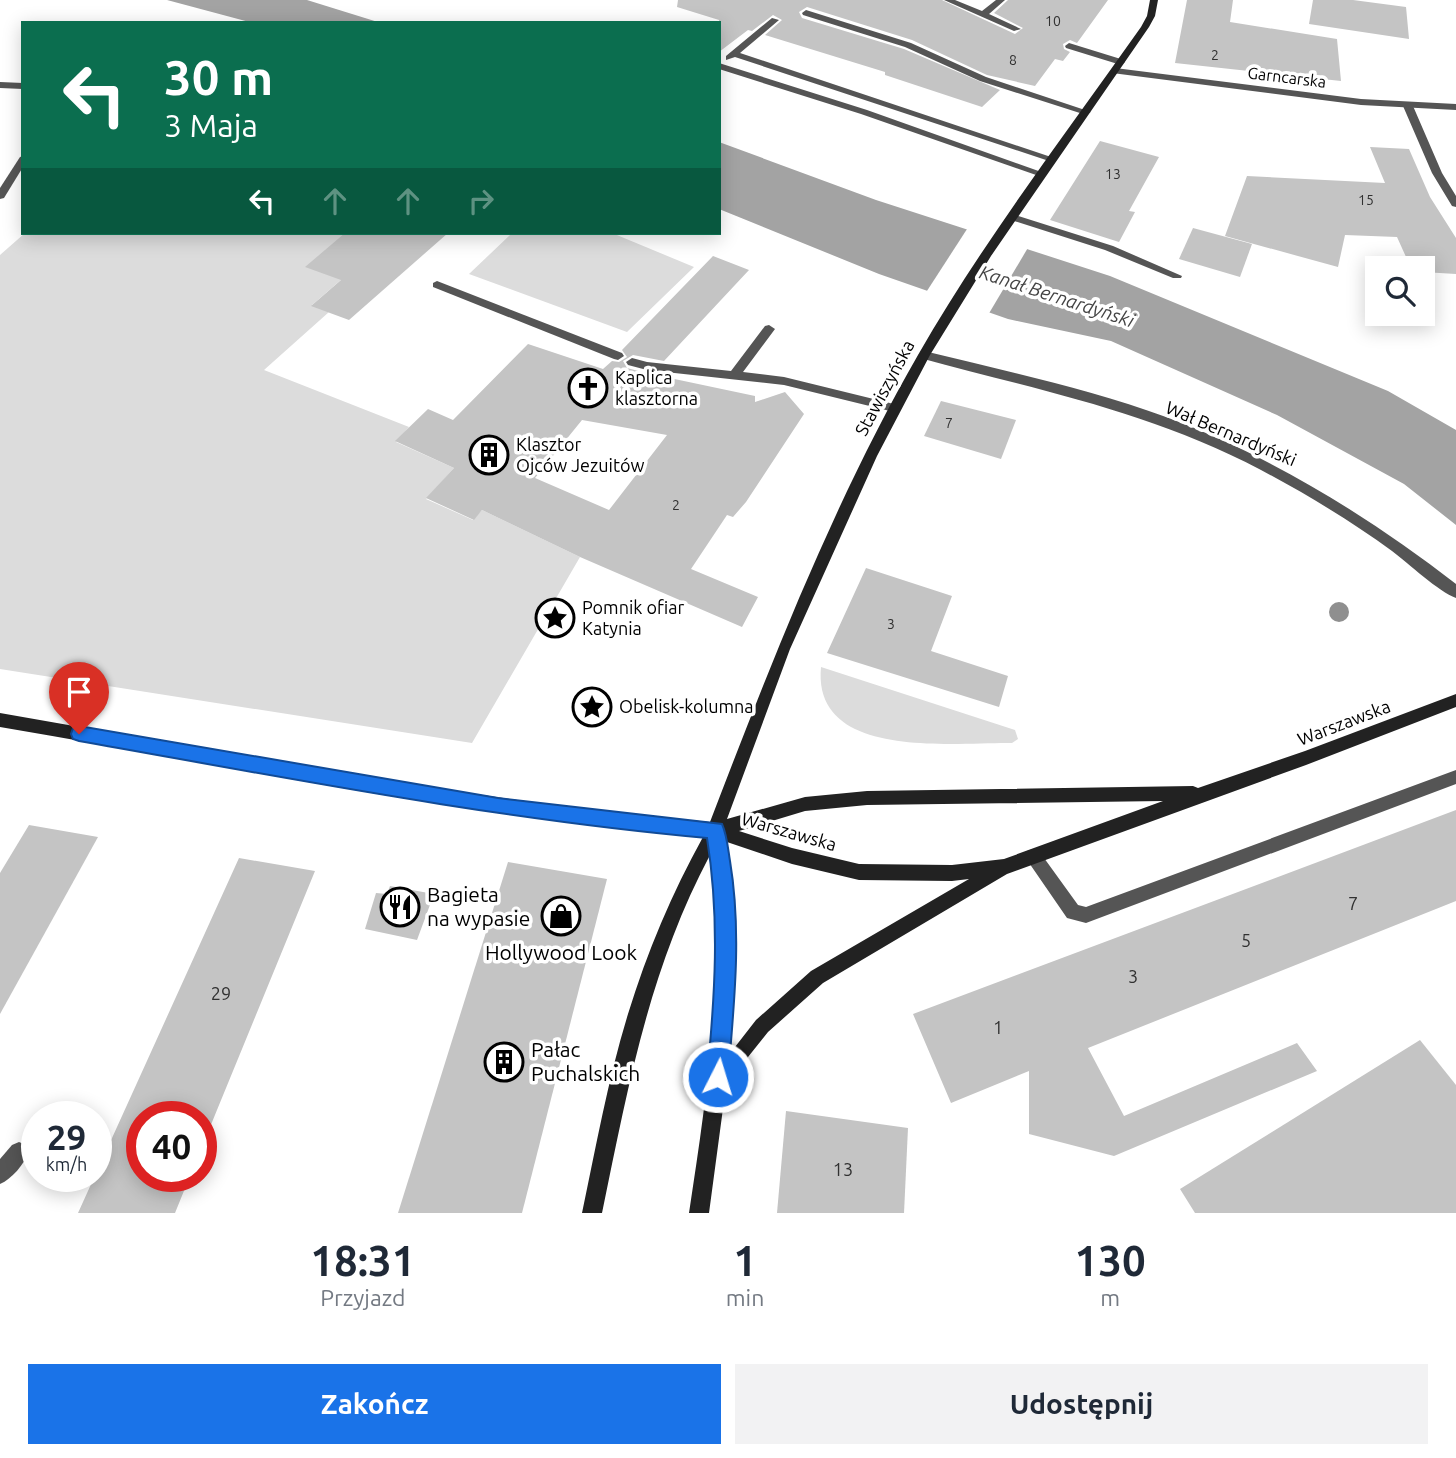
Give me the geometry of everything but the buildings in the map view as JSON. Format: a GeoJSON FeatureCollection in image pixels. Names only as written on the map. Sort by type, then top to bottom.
{"type":"FeatureCollection","features":[{"type":"Feature","properties":{"kind":"street"},"geometry":{"type":"LineString","coordinates":[[948,0],[1017,29]]}},
{"type":"Feature","properties":{"kind":"street"},"geometry":{"type":"LineString","coordinates":[[984,13],[1001,0]]}},
{"type":"Feature","properties":{"kind":"street","name":"Stawiszyńska"},"geometry":{"type":"LineString","coordinates":[[592,1213],[636,1016],[667,928],[686,884],[715,830],[783,649],[894,408],[935,337],[1010,220],[1152,16],[1154,0]]}},
{"type":"Feature","properties":{"kind":"street"},"geometry":{"type":"LineString","coordinates":[[806,13],[908,45],[983,79],[1086,112]]}},
{"type":"Feature","properties":{"kind":"street"},"geometry":{"type":"LineString","coordinates":[[721,64],[775,20]]}},
{"type":"Feature","properties":{"kind":"street","name":"Garncarska"},"geometry":{"type":"LineString","coordinates":[[1069,46],[1118,66],[1408,106],[1456,107]]}},
{"type":"Feature","properties":{"kind":"street"},"geometry":{"type":"LineString","coordinates":[[734,54],[1052,159]]}},
{"type":"Feature","properties":{"kind":"street"},"geometry":{"type":"LineString","coordinates":[[721,66],[1042,174]]}},
{"type":"Feature","properties":{"kind":"street"},"geometry":{"type":"LineString","coordinates":[[0,85],[21,86]]}},
{"type":"Feature","properties":{"kind":"street"},"geometry":{"type":"LineString","coordinates":[[1408,106],[1437,173],[1456,204]]}},
{"type":"Feature","properties":{"kind":"street"},"geometry":{"type":"LineString","coordinates":[[0,197],[21,162]]}},
{"type":"Feature","properties":{"kind":"street"},"geometry":{"type":"LineString","coordinates":[[1010,220],[1109,248],[1177,276]]}},
{"type":"Feature","properties":{"kind":"street"},"geometry":{"type":"LineString","coordinates":[[437,285],[618,356]]}},
{"type":"Feature","properties":{"kind":"street"},"geometry":{"type":"LineString","coordinates":[[735,374],[769,329]]}},
{"type":"Feature","properties":{"kind":"street","name":"Wał Bernardyński"},"geometry":{"type":"LineString","coordinates":[[924,355],[1082,395],[1192,433],[1295,481],[1410,555],[1456,592]]}},
{"type":"Feature","properties":{"kind":"street"},"geometry":{"type":"LineString","coordinates":[[632,362],[647,366],[784,381],[894,408]]}},
{"type":"Feature","properties":{"kind":"street","name":"Warszawska"},"geometry":{"type":"LineString","coordinates":[[715,830],[792,856],[859,872],[952,873],[1004,867],[1306,758],[1456,700]]}},
{"type":"Feature","properties":{"kind":"street"},"geometry":{"type":"LineString","coordinates":[[0,720],[498,806],[604,820],[715,830],[724,884],[726,981],[716,1100],[699,1213]]}},
{"type":"Feature","properties":{"kind":"street"},"geometry":{"type":"LineString","coordinates":[[1033,857],[1073,912],[1086,915],[1456,777]]}},
{"type":"Feature","properties":{"kind":"street","name":"Warszawska"},"geometry":{"type":"LineString","coordinates":[[715,830],[805,804],[867,798],[1204,793]]}},
{"type":"Feature","properties":{"kind":"street"},"geometry":{"type":"LineString","coordinates":[[716,1100],[738,1056],[762,1026],[817,977],[1004,867]]}},
{"type":"Feature","properties":{"kind":"street"},"geometry":{"type":"LineString","coordinates":[[0,1174],[19,1152]]}},
{"type":"Feature","properties":{"kind":"shaded area"},"geometry":{"type":"Polygon","coordinates":[[[23,235],[393,235],[312,305],[329,312],[264,370],[409,427],[396,442],[454,468],[426,499],[473,520],[482,510],[580,557],[472,743],[0,669],[0,255],[23,235]]]}},
{"type":"Feature","properties":{"kind":"shaded area"},"geometry":{"type":"Polygon","coordinates":[[[510,235],[617,235],[694,267],[627,332],[469,274],[510,235]]]}},
{"type":"Feature","properties":{"kind":"shaded area"},"geometry":{"type":"Polygon","coordinates":[[[821,667],[1015,730],[1018,739],[1012,743],[924,743],[891,740],[862,732],[839,718],[824,697],[821,667]]]}},
{"type":"Feature","properties":{"kind":"water"},"geometry":{"type":"Polygon","coordinates":[[[167,0],[307,0],[375,21],[246,21],[167,0]]]}},
{"type":"Feature","properties":{"kind":"water","name":"Kanał Bernardyński"},"geometry":{"type":"Polygon","coordinates":[[[721,143],[876,200],[1110,276],[1388,391],[1456,430],[1456,525],[1404,484],[1277,415],[1111,341],[1008,319],[879,274],[721,210],[721,143]]]}},
{"type":"Feature","properties":{"kind":"pier"},"geometry":{"type":"Polygon","coordinates":[[[969,226],[1029,246],[988,315],[925,294],[969,226]]]}},
{"type":"Feature","properties":{"kind":"place","name":"Kaplica klasztorna"},"geometry":{"type":"Point","coordinates":[588,388]}},
{"type":"Feature","properties":{"kind":"place","name":"Klasztor Ojców Jezuitów"},"geometry":{"type":"Point","coordinates":[489,455]}},
{"type":"Feature","properties":{"kind":"place","name":"Pomnik ofiar Katynia"},"geometry":{"type":"Point","coordinates":[555,618]}},
{"type":"Feature","properties":{"kind":"place","name":"Obelisk-kolumna"},"geometry":{"type":"Point","coordinates":[592,707]}},
{"type":"Feature","properties":{"kind":"place","name":"Bagieta na wypasie"},"geometry":{"type":"Point","coordinates":[400,907]}},
{"type":"Feature","properties":{"kind":"place","name":"Hollywood Look"},"geometry":{"type":"Point","coordinates":[561,916]}},
{"type":"Feature","properties":{"kind":"place","name":"Pałac Puchalskich"},"geometry":{"type":"Point","coordinates":[504,1062]}},
{"type":"Feature","properties":{"kind":"route"},"geometry":{"type":"LineString","coordinates":[[79,734],[498,806],[604,820],[715,830],[724,884],[726,934],[726,981],[718,1077]]}}]}
